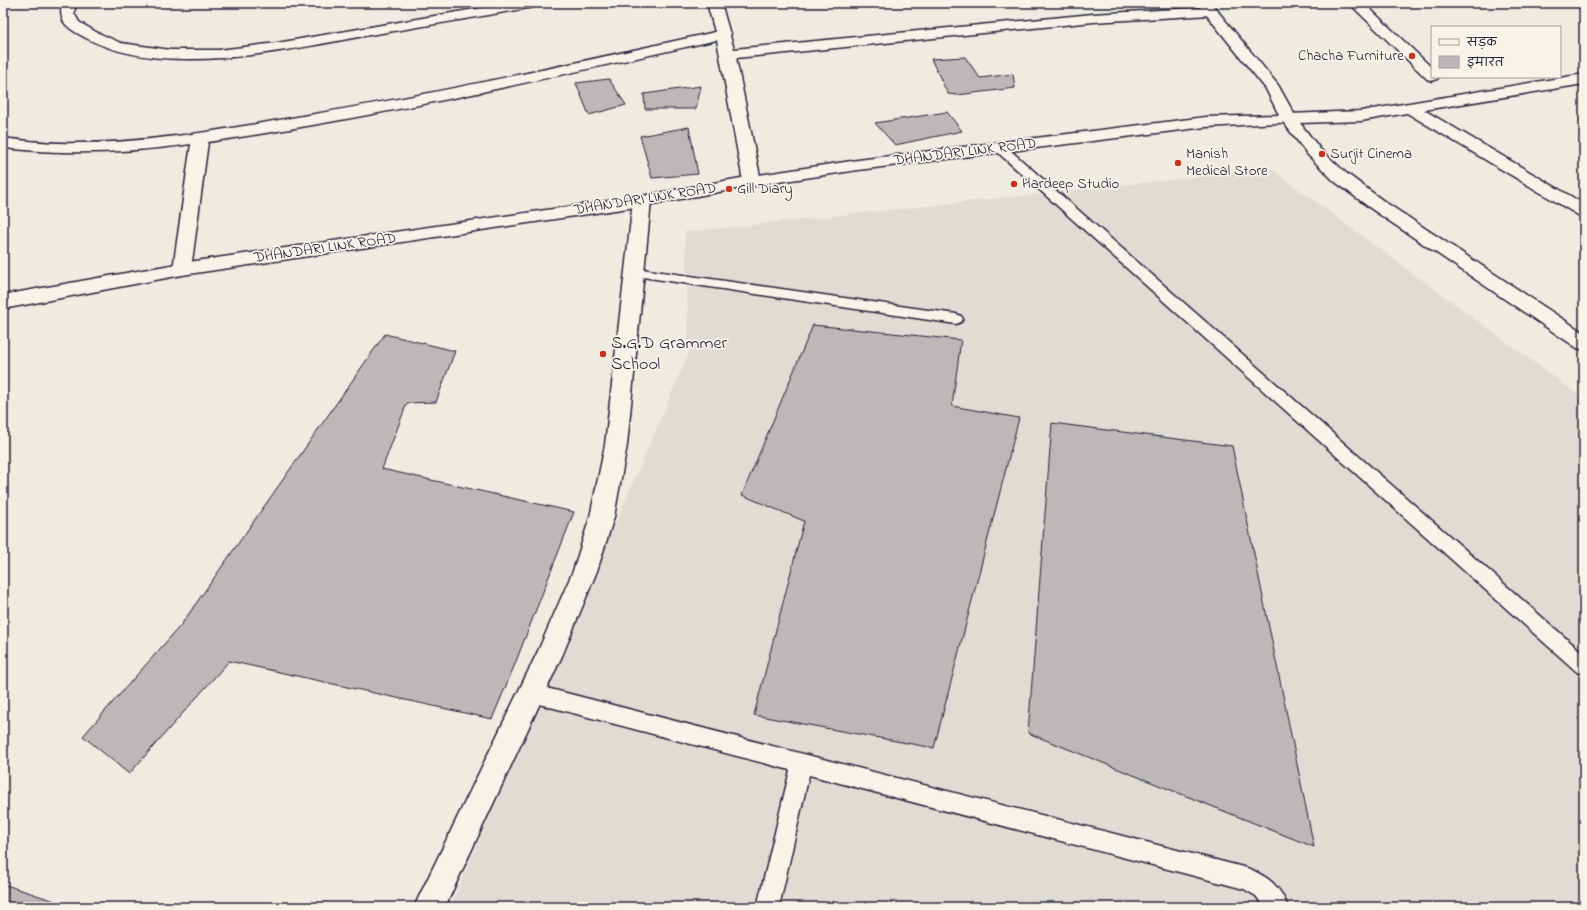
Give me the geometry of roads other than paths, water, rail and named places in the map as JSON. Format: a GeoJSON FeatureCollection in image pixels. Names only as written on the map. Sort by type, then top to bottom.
{"type":"FeatureCollection","features":[{"type":"Feature","properties":{"kind":"street"},"geometry":{"type":"LineString","coordinates":[[69,3],[66,13],[73,25],[91,35],[118,47],[170,54],[218,54],[277,47],[534,3]]}},
{"type":"Feature","properties":{"kind":"street"},"geometry":{"type":"LineString","coordinates":[[714,3],[724,34],[752,181]]}},
{"type":"Feature","properties":{"kind":"street"},"geometry":{"type":"LineString","coordinates":[[1084,3],[1093,18]]}},
{"type":"Feature","properties":{"kind":"street"},"geometry":{"type":"LineString","coordinates":[[1356,3],[1431,76]]}},
{"type":"Feature","properties":{"kind":"street"},"geometry":{"type":"LineString","coordinates":[[728,54],[1207,7],[1273,88],[1289,119],[1314,152],[1340,177],[1380,206],[1584,344]]}},
{"type":"Feature","properties":{"kind":"street"},"geometry":{"type":"LineString","coordinates":[[3,142],[31,147],[102,147],[200,139],[359,112],[524,78],[724,34]]}},
{"type":"Feature","properties":{"kind":"street"},"geometry":{"type":"LineString","coordinates":[[1433,78],[1455,100]]}},
{"type":"Feature","properties":{"kind":"street","name":"DHANDARI LINK ROAD"},"geometry":{"type":"LineString","coordinates":[[3,302],[182,269],[642,201],[752,181],[998,147],[1206,122],[1361,116],[1584,80]]}},
{"type":"Feature","properties":{"kind":"street"},"geometry":{"type":"LineString","coordinates":[[1411,109],[1584,211]]}},
{"type":"Feature","properties":{"kind":"street"},"geometry":{"type":"LineString","coordinates":[[182,269],[200,139]]}},
{"type":"Feature","properties":{"kind":"street"},"geometry":{"type":"LineString","coordinates":[[429,907],[532,693],[585,571],[602,517],[616,445],[642,201]]}},
{"type":"Feature","properties":{"kind":"lane"},"geometry":{"type":"LineString","coordinates":[[998,147],[1584,666]]}},
{"type":"Feature","properties":{"kind":"lane"},"geometry":{"type":"LineString","coordinates":[[634,272],[956,319]]}},
{"type":"Feature","properties":{"kind":"lane"},"geometry":{"type":"LineString","coordinates":[[532,693],[1247,879],[1264,888],[1277,907]]}},
{"type":"Feature","properties":{"kind":"lane"},"geometry":{"type":"LineString","coordinates":[[768,907],[802,763]]}},
{"type":"Feature","properties":{"kind":"place","name":"Chacha Furniture"},"geometry":{"type":"Point","coordinates":[1412,56]}},
{"type":"Feature","properties":{"kind":"place","name":"Surjit Cinema"},"geometry":{"type":"Point","coordinates":[1322,154]}},
{"type":"Feature","properties":{"kind":"place","name":"Manish Medical Store"},"geometry":{"type":"Point","coordinates":[1178,163]}},
{"type":"Feature","properties":{"kind":"place","name":"Hardeep Studio"},"geometry":{"type":"Point","coordinates":[1014,184]}},
{"type":"Feature","properties":{"kind":"place","name":"Gill Diary"},"geometry":{"type":"Point","coordinates":[729,189]}},
{"type":"Feature","properties":{"kind":"place","name":"S.G.D Grammer School"},"geometry":{"type":"Point","coordinates":[603,354]}}]}
